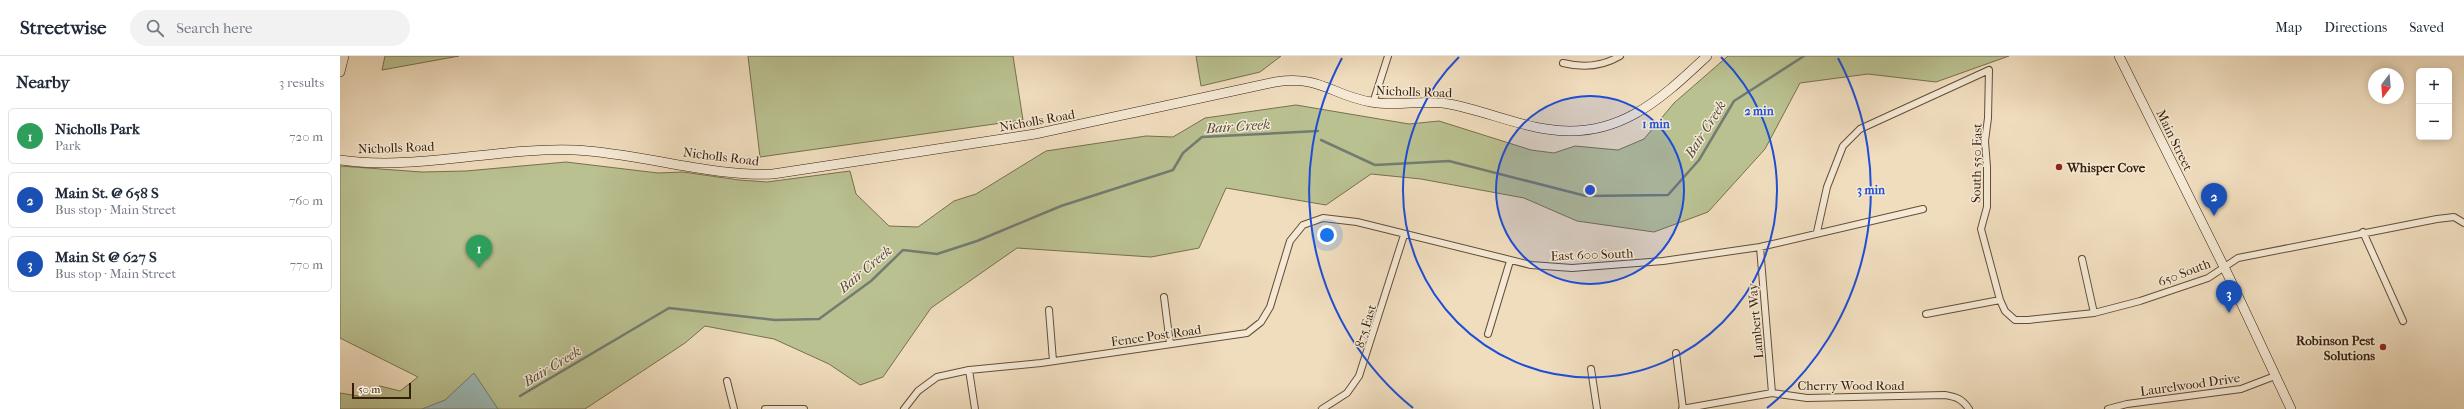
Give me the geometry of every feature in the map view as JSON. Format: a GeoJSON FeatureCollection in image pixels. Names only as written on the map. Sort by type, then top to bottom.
{"type":"FeatureCollection","features":[{"type":"Feature","properties":{"kind":"street"},"geometry":{"type":"LineString","coordinates":[[340,72],[344,56]]}},
{"type":"Feature","properties":{"kind":"street"},"geometry":{"type":"LineString","coordinates":[[1373,103],[1388,56]]}},
{"type":"Feature","properties":{"kind":"street"},"geometry":{"type":"LineString","coordinates":[[1563,63],[1588,66],[1608,62],[1620,56]]}},
{"type":"Feature","properties":{"kind":"street","name":"Main Street"},"geometry":{"type":"LineString","coordinates":[[2119,56],[2224,267],[2291,409]]}},
{"type":"Feature","properties":{"kind":"street","name":"Nicholls Road"},"geometry":{"type":"LineString","coordinates":[[340,160],[357,163],[406,162],[522,152],[577,150],[763,174],[1035,134],[1290,80],[1318,82],[1373,103],[1441,102],[1546,129],[1584,130],[1612,125],[1638,114],[1658,100],[1703,57]]}},
{"type":"Feature","properties":{"kind":"street","name":"South 550 East"},"geometry":{"type":"LineString","coordinates":[[1817,232],[1828,187],[1843,146],[1860,129],[1989,70],[1988,118],[1985,141],[1987,167],[1987,208],[1981,229],[2000,300]]}},
{"type":"Feature","properties":{"kind":"street","name":"East 600 South"},"geometry":{"type":"LineString","coordinates":[[1357,222],[1510,261],[1531,265],[1572,268],[1663,261],[1760,247],[1817,232],[1923,209]]}},
{"type":"Feature","properties":{"kind":"street","name":"650 South"},"geometry":{"type":"LineString","coordinates":[[2000,300],[2005,311],[2015,320],[2094,313],[2208,278],[2238,258],[2363,232],[2454,217],[2464,223]]}},
{"type":"Feature","properties":{"kind":"street","name":"Fence Post Road"},"geometry":{"type":"LineString","coordinates":[[904,409],[918,392],[937,377],[969,370],[1054,361],[1247,333],[1261,322],[1270,307],[1290,241],[1303,225],[1323,218],[1357,222]]}},
{"type":"Feature","properties":{"kind":"street"},"geometry":{"type":"LineString","coordinates":[[2363,232],[2389,293],[2403,321]]}},
{"type":"Feature","properties":{"kind":"street","name":"875 East"},"geometry":{"type":"LineString","coordinates":[[1322,409],[1347,393],[1359,376],[1404,235]]}},
{"type":"Feature","properties":{"kind":"street","name":"Lambert Way"},"geometry":{"type":"LineString","coordinates":[[1760,247],[1772,394]]}},
{"type":"Feature","properties":{"kind":"street"},"geometry":{"type":"LineString","coordinates":[[2082,258],[2094,313]]}},
{"type":"Feature","properties":{"kind":"street"},"geometry":{"type":"LineString","coordinates":[[1488,334],[1510,261]]}},
{"type":"Feature","properties":{"kind":"street"},"geometry":{"type":"LineString","coordinates":[[1164,297],[1170,344]]}},
{"type":"Feature","properties":{"kind":"street"},"geometry":{"type":"LineString","coordinates":[[1926,314],[2000,300]]}},
{"type":"Feature","properties":{"kind":"street"},"geometry":{"type":"LineString","coordinates":[[1049,310],[1054,361]]}},
{"type":"Feature","properties":{"kind":"street"},"geometry":{"type":"LineString","coordinates":[[1676,353],[1682,409]]}},
{"type":"Feature","properties":{"kind":"street"},"geometry":{"type":"LineString","coordinates":[[1591,369],[1597,409]]}},
{"type":"Feature","properties":{"kind":"street"},"geometry":{"type":"LineString","coordinates":[[969,370],[975,409]]}},
{"type":"Feature","properties":{"kind":"street","name":"Laurelwood Drive"},"geometry":{"type":"LineString","coordinates":[[2108,409],[2127,404],[2241,389],[2275,376]]}},
{"type":"Feature","properties":{"kind":"street"},"geometry":{"type":"LineString","coordinates":[[727,381],[734,409]]}},
{"type":"Feature","properties":{"kind":"street","name":"Cherry Wood Road"},"geometry":{"type":"LineString","coordinates":[[1682,409],[1772,394],[1807,398],[1946,395],[1956,396],[1964,401],[1969,409]]}},
{"type":"Feature","properties":{"kind":"street"},"geometry":{"type":"LineString","coordinates":[[765,409],[804,409]]}},
{"type":"Feature","properties":{"kind":"green space"},"geometry":{"type":"Polygon","coordinates":[[[385,56],[459,56],[382,70],[385,56]]]}},
{"type":"Feature","properties":{"kind":"green space"},"geometry":{"type":"Polygon","coordinates":[[[748,56],[1013,56],[1023,120],[760,157],[748,56]]]}},
{"type":"Feature","properties":{"kind":"green space"},"geometry":{"type":"Polygon","coordinates":[[[1196,56],[1281,56],[1260,72],[1201,86],[1196,56]]]}},
{"type":"Feature","properties":{"kind":"green space"},"geometry":{"type":"Polygon","coordinates":[[[1728,56],[2009,56],[1936,82],[1868,74],[1800,83],[1765,149],[1708,212],[1654,232],[1577,221],[1524,198],[1421,179],[1371,174],[1326,205],[1226,188],[1199,248],[1151,257],[1017,248],[931,308],[883,377],[860,385],[829,364],[774,339],[705,326],[685,343],[585,409],[340,409],[340,393],[358,396],[380,386],[400,391],[418,377],[340,338],[340,166],[422,172],[466,171],[566,162],[658,173],[683,172],[739,180],[767,182],[850,171],[856,194],[889,226],[918,227],[954,201],[976,194],[1046,151],[1146,136],[1173,137],[1205,118],[1296,105],[1409,124],[1439,121],[1531,150],[1554,153],[1575,146],[1618,150],[1644,139],[1674,103],[1728,56]]]}},
{"type":"Feature","properties":{"kind":"water"},"geometry":{"type":"Polygon","coordinates":[[[474,373],[498,409],[422,409],[445,400],[474,373]]]}},
{"type":"Feature","properties":{"kind":"waterway","name":"Bair Creek"},"geometry":{"type":"LineString","coordinates":[[1321,140],[1375,165],[1449,161],[1586,196],[1668,195],[1699,160],[1734,101],[1804,56]]}},
{"type":"Feature","properties":{"kind":"waterway","name":"Bair Creek"},"geometry":{"type":"LineString","coordinates":[[520,396],[669,308],[775,320],[819,319],[871,281],[903,250],[937,254],[977,241],[1061,206],[1173,170],[1183,153],[1202,137],[1318,131]]}},
{"type":"Feature","properties":{"kind":"place","name":"Whisper Cove"},"geometry":{"type":"Point","coordinates":[2059,167]}},
{"type":"Feature","properties":{"kind":"place","name":"Main St. @ 658 S"},"geometry":{"type":"Point","coordinates":[2214,216]}},
{"type":"Feature","properties":{"kind":"place","name":"Nicholls Park"},"geometry":{"type":"Point","coordinates":[479,268]}},
{"type":"Feature","properties":{"kind":"place","name":"Main St @ 627 S"},"geometry":{"type":"Point","coordinates":[2229,313]}},
{"type":"Feature","properties":{"kind":"place","name":"Robinson Pest Solutions"},"geometry":{"type":"Point","coordinates":[2383,347]}}]}
